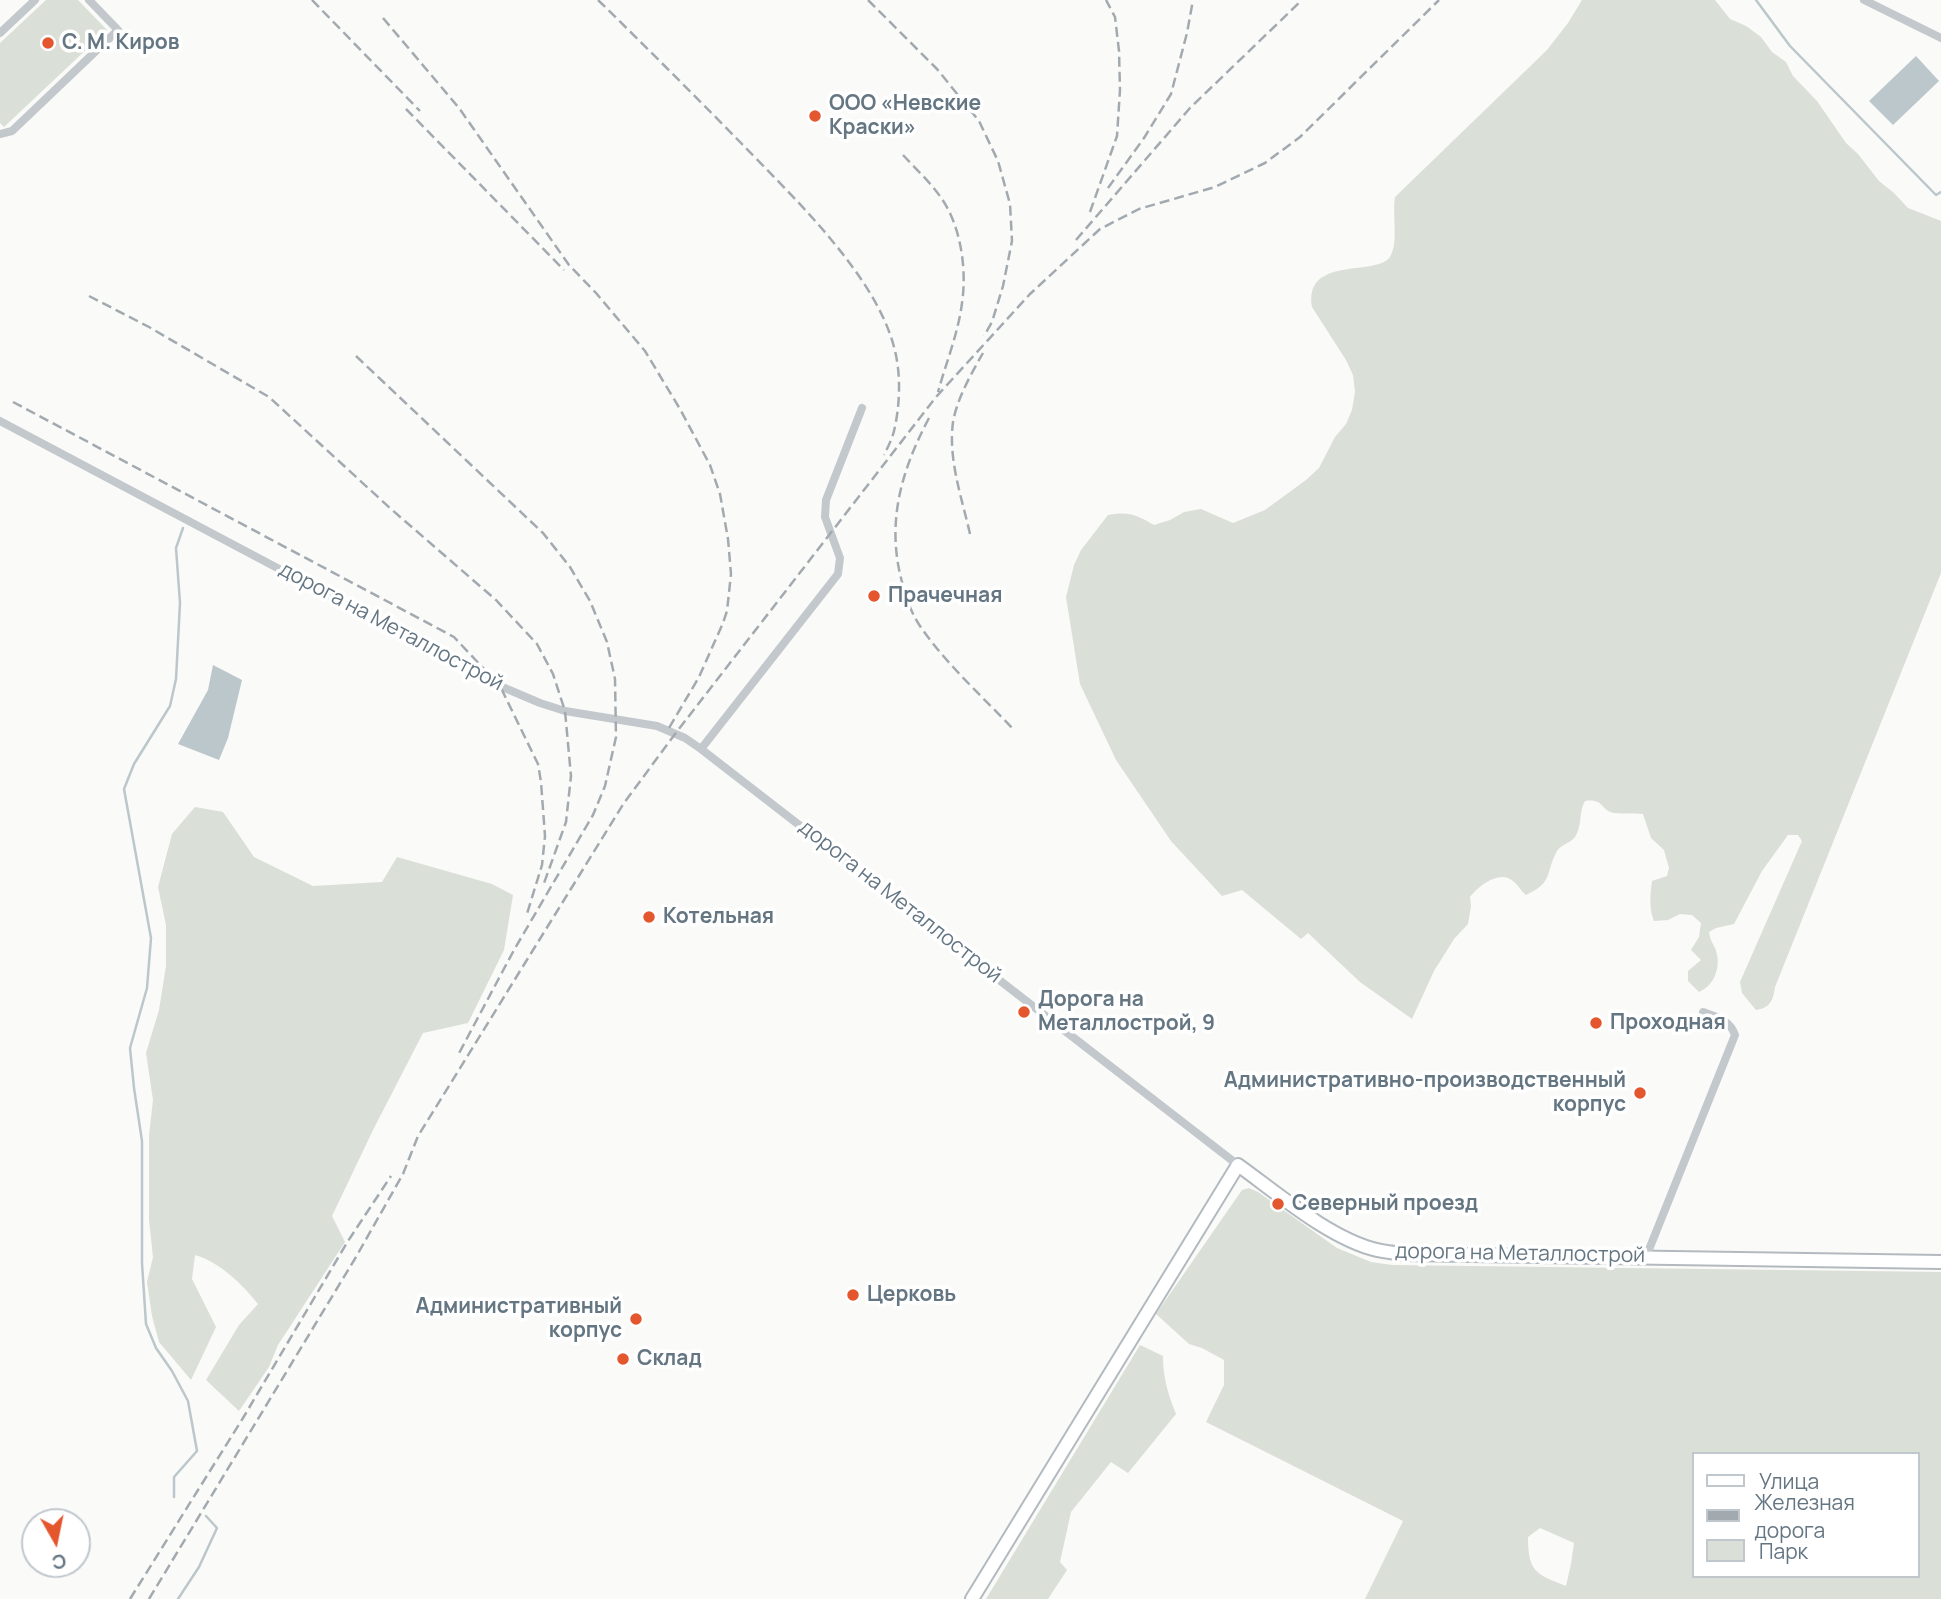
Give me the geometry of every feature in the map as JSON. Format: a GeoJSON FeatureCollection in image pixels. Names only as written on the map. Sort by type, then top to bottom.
{"type":"FeatureCollection","features":[{"type":"Feature","properties":{"kind":"street"},"geometry":{"type":"LineString","coordinates":[[0,33],[35,0]]}},
{"type":"Feature","properties":{"kind":"street"},"geometry":{"type":"LineString","coordinates":[[0,134],[12,131],[118,30],[89,0]]}},
{"type":"Feature","properties":{"kind":"street"},"geometry":{"type":"LineString","coordinates":[[1864,0],[1941,38]]}},
{"type":"Feature","properties":{"kind":"street"},"geometry":{"type":"LineString","coordinates":[[701,749],[838,573],[839,558],[825,517],[826,500],[862,408]]}},
{"type":"Feature","properties":{"kind":"street","name":"дорога на Металлострой"},"geometry":{"type":"LineString","coordinates":[[0,421],[500,686],[565,711],[657,726],[685,738],[1238,1165],[1318,1222],[1349,1240],[1376,1250],[1427,1255],[1941,1262]]}},
{"type":"Feature","properties":{"kind":"street"},"geometry":{"type":"LineString","coordinates":[[1646,1257],[1735,1035],[1732,1027],[1724,1020],[1703,1012]]}},
{"type":"Feature","properties":{"kind":"street"},"geometry":{"type":"LineString","coordinates":[[972,1599],[1238,1165]]}},
{"type":"Feature","properties":{"kind":"green space"},"geometry":{"type":"Polygon","coordinates":[[[46,0],[78,0],[107,30],[4,127],[0,123],[0,43],[46,0]]]}},
{"type":"Feature","properties":{"kind":"green space"},"geometry":{"type":"Polygon","coordinates":[[[1582,0],[1715,0],[1730,19],[1761,37],[1772,52],[1786,62],[1793,76],[1817,101],[1846,143],[1879,181],[1908,208],[1941,221],[1941,573],[1768,1006],[1756,1010],[1742,993],[1740,982],[1802,841],[1798,835],[1788,835],[1762,871],[1734,924],[1709,932],[1718,961],[1716,974],[1709,985],[1699,992],[1688,981],[1688,971],[1701,960],[1691,950],[1699,937],[1701,923],[1692,915],[1680,914],[1668,920],[1654,921],[1650,902],[1652,881],[1667,876],[1669,868],[1664,850],[1651,838],[1643,814],[1614,813],[1596,801],[1585,801],[1579,829],[1571,841],[1557,851],[1548,876],[1541,886],[1526,895],[1509,878],[1496,878],[1478,888],[1470,897],[1468,924],[1454,939],[1434,971],[1412,1019],[1360,982],[1308,933],[1301,939],[1242,890],[1222,896],[1171,841],[1116,760],[1080,684],[1066,597],[1074,565],[1081,550],[1108,515],[1132,515],[1154,525],[1184,512],[1201,509],[1233,523],[1265,510],[1319,468],[1335,437],[1346,424],[1355,392],[1353,375],[1346,360],[1312,307],[1312,291],[1319,280],[1329,274],[1382,263],[1390,257],[1395,236],[1395,197],[1547,50],[1582,0]]]}},
{"type":"Feature","properties":{"kind":"green space"},"geometry":{"type":"Polygon","coordinates":[[[195,807],[223,812],[254,857],[313,886],[382,882],[397,857],[492,884],[513,895],[504,950],[468,1023],[423,1033],[332,1216],[345,1242],[239,1411],[206,1380],[239,1325],[258,1304],[230,1275],[195,1255],[192,1279],[216,1327],[191,1380],[159,1342],[147,1282],[153,1257],[149,1220],[149,1135],[153,1100],[146,1053],[159,1010],[166,966],[166,925],[158,887],[172,834],[195,807]]]}},
{"type":"Feature","properties":{"kind":"green space"},"geometry":{"type":"Polygon","coordinates":[[[1249,1188],[1337,1248],[1371,1262],[1392,1265],[1941,1272],[1941,1599],[1365,1599],[1403,1521],[1206,1422],[1224,1385],[1224,1360],[1189,1344],[1156,1314],[1242,1190],[1249,1188]],[[1540,1528],[1528,1537],[1530,1557],[1535,1570],[1566,1586],[1574,1543],[1540,1528]]]}},
{"type":"Feature","properties":{"kind":"green space"},"geometry":{"type":"Polygon","coordinates":[[[1140,1345],[1163,1356],[1166,1386],[1176,1414],[1128,1473],[1111,1462],[1071,1512],[1060,1562],[1067,1570],[1048,1599],[986,1599],[1140,1345]]]}},
{"type":"Feature","properties":{"kind":"shaded area"},"geometry":{"type":"Polygon","coordinates":[[[1916,56],[1939,81],[1893,125],[1869,101],[1916,56]]]}},
{"type":"Feature","properties":{"kind":"shaded area"},"geometry":{"type":"Polygon","coordinates":[[[213,665],[242,680],[228,738],[219,760],[178,744],[208,690],[213,665]]]}},
{"type":"Feature","properties":{"kind":"waterway"},"geometry":{"type":"LineString","coordinates":[[1756,0],[1790,46],[1936,195],[1941,192]]}},
{"type":"Feature","properties":{"kind":"waterway"},"geometry":{"type":"LineString","coordinates":[[174,1497],[174,1477],[197,1451],[188,1401],[156,1348],[146,1324],[142,1263],[142,1141],[130,1048],[147,988],[151,938],[124,789],[134,764],[170,706],[176,679],[180,603],[176,548],[183,528]]}},
{"type":"Feature","properties":{"kind":"waterway"},"geometry":{"type":"LineString","coordinates":[[178,1599],[199,1567],[217,1528],[206,1516]]}},
{"type":"Feature","properties":{"kind":"railway"},"geometry":{"type":"LineString","coordinates":[[312,0],[420,111]]}},
{"type":"Feature","properties":{"kind":"railway"},"geometry":{"type":"LineString","coordinates":[[598,0],[785,188],[853,267],[871,295],[886,323],[898,370],[899,401],[896,421],[884,455]]}},
{"type":"Feature","properties":{"kind":"railway"},"geometry":{"type":"LineString","coordinates":[[868,0],[937,69],[979,121],[998,161],[1010,204],[1012,241],[1003,286],[992,322],[984,336]]}},
{"type":"Feature","properties":{"kind":"railway"},"geometry":{"type":"LineString","coordinates":[[1090,212],[1117,136],[1119,51],[1115,17],[1106,0]]}},
{"type":"Feature","properties":{"kind":"railway"},"geometry":{"type":"LineString","coordinates":[[1108,188],[1171,94],[1193,0]]}},
{"type":"Feature","properties":{"kind":"railway"},"geometry":{"type":"LineString","coordinates":[[1076,240],[1190,108],[1302,0]]}},
{"type":"Feature","properties":{"kind":"railway"},"geometry":{"type":"LineString","coordinates":[[149,1599],[356,1257],[403,1174],[418,1136],[624,803],[936,397],[1030,294],[1100,229],[1139,209],[1215,187],[1265,163],[1300,137],[1439,0]]}},
{"type":"Feature","properties":{"kind":"railway"},"geometry":{"type":"LineString","coordinates":[[383,18],[459,108],[569,265],[645,351],[710,465],[720,494],[728,539],[731,574],[727,611],[699,677],[669,728]]}},
{"type":"Feature","properties":{"kind":"railway"},"geometry":{"type":"LineString","coordinates":[[406,109],[564,270]]}},
{"type":"Feature","properties":{"kind":"railway"},"geometry":{"type":"LineString","coordinates":[[903,155],[949,210],[961,249],[964,277],[960,315],[938,392]]}},
{"type":"Feature","properties":{"kind":"railway"},"geometry":{"type":"LineString","coordinates":[[89,296],[149,327],[269,397],[391,509],[496,600],[537,644],[553,674],[565,711],[571,776],[566,822],[543,886]]}},
{"type":"Feature","properties":{"kind":"railway"},"geometry":{"type":"LineString","coordinates":[[970,534],[952,450],[953,422],[969,378],[983,353]]}},
{"type":"Feature","properties":{"kind":"railway"},"geometry":{"type":"LineString","coordinates":[[356,356],[543,533],[570,567],[590,601],[607,642],[615,679],[616,737],[605,786],[593,815],[514,950],[457,1057]]}},
{"type":"Feature","properties":{"kind":"railway"},"geometry":{"type":"LineString","coordinates":[[13,402],[454,637],[500,686],[538,764],[545,836],[542,865],[526,917]]}},
{"type":"Feature","properties":{"kind":"railway"},"geometry":{"type":"LineString","coordinates":[[929,418],[911,458],[899,498],[896,539],[902,582],[914,616],[930,640],[1013,729]]}},
{"type":"Feature","properties":{"kind":"railway"},"geometry":{"type":"LineString","coordinates":[[130,1599],[243,1418],[348,1241],[391,1176]]}},
{"type":"Feature","properties":{"kind":"place","name":"С. М. Киров"},"geometry":{"type":"Point","coordinates":[48,43]}},
{"type":"Feature","properties":{"kind":"place","name":"ООО «Невские Краски»"},"geometry":{"type":"Point","coordinates":[815,116]}},
{"type":"Feature","properties":{"kind":"place","name":"Прачечная"},"geometry":{"type":"Point","coordinates":[874,596]}},
{"type":"Feature","properties":{"kind":"place","name":"Котельная"},"geometry":{"type":"Point","coordinates":[649,917]}},
{"type":"Feature","properties":{"kind":"place","name":"Дорога на Металлострой, 9"},"geometry":{"type":"Point","coordinates":[1024,1012]}},
{"type":"Feature","properties":{"kind":"place","name":"Проходная"},"geometry":{"type":"Point","coordinates":[1596,1023]}},
{"type":"Feature","properties":{"kind":"place","name":"Административно-производственный корпус"},"geometry":{"type":"Point","coordinates":[1640,1093]}},
{"type":"Feature","properties":{"kind":"place","name":"Северный проезд"},"geometry":{"type":"Point","coordinates":[1278,1204]}},
{"type":"Feature","properties":{"kind":"place","name":"Церковь"},"geometry":{"type":"Point","coordinates":[853,1295]}},
{"type":"Feature","properties":{"kind":"place","name":"Административный корпус"},"geometry":{"type":"Point","coordinates":[636,1319]}},
{"type":"Feature","properties":{"kind":"place","name":"Склад"},"geometry":{"type":"Point","coordinates":[623,1359]}}]}
